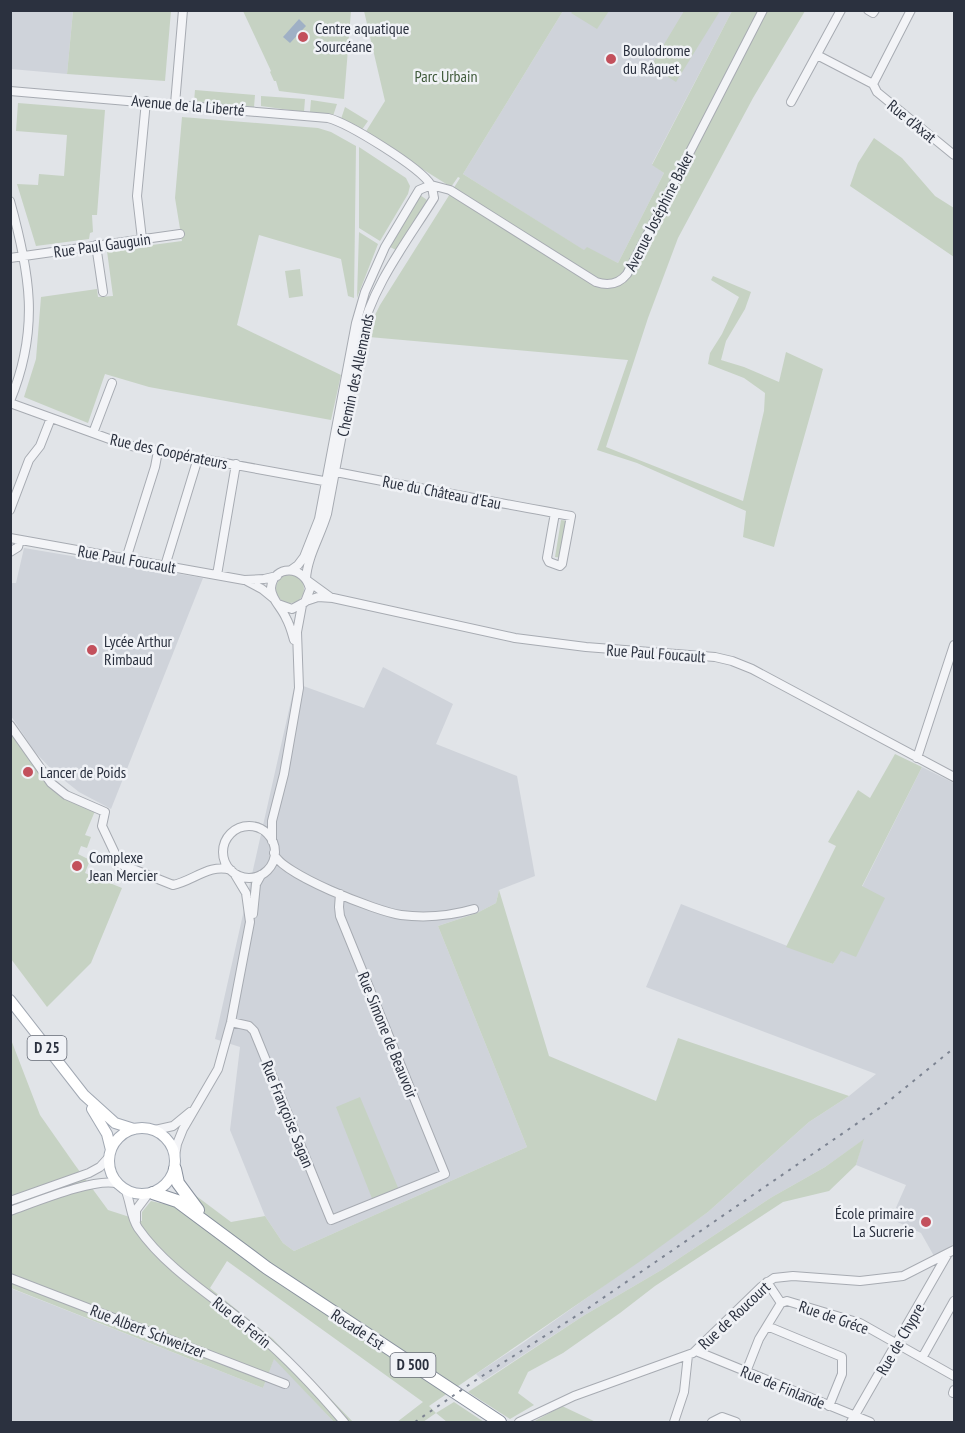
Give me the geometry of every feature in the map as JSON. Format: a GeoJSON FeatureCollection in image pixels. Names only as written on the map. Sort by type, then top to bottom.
{"type":"FeatureCollection","features":[{"type":"Feature","properties":{"kind":"highway","name":"Rocade Est"},"geometry":{"type":"LineString","coordinates":[[175,1169],[182,1190],[200,1213],[218,1230]]}},
{"type":"Feature","properties":{"kind":"highway","name":"Rocade Est"},"geometry":{"type":"LineString","coordinates":[[150,1193],[174,1199],[267,1268],[500,1422]]}},
{"type":"Feature","properties":{"kind":"main road","name":"D 25"},"geometry":{"type":"LineString","coordinates":[[10,1000],[84,1095],[107,1134],[110,1153]]}},
{"type":"Feature","properties":{"kind":"main road","name":"D 25"},"geometry":{"type":"LineString","coordinates":[[84,1095],[115,1123],[134,1129]]}},
{"type":"Feature","properties":{"kind":"main road"},"geometry":{"type":"LineString","coordinates":[[134,1129],[155,1130],[169,1142],[175,1156],[175,1169],[167,1184],[150,1193],[136,1194],[122,1187],[111,1171],[110,1153],[119,1138],[134,1129]]}},
{"type":"Feature","properties":{"kind":"street"},"geometry":{"type":"LineString","coordinates":[[175,104],[183,10]]}},
{"type":"Feature","properties":{"kind":"street","name":"Avenue Joséphine Baker"},"geometry":{"type":"LineString","coordinates":[[431,185],[450,190],[596,282],[608,284],[621,280],[627,274],[763,10]]}},
{"type":"Feature","properties":{"kind":"street"},"geometry":{"type":"LineString","coordinates":[[791,102],[841,10]]}},
{"type":"Feature","properties":{"kind":"street"},"geometry":{"type":"LineString","coordinates":[[868,10],[873,13],[874,10]]}},
{"type":"Feature","properties":{"kind":"street"},"geometry":{"type":"LineString","coordinates":[[873,84],[911,10]]}},
{"type":"Feature","properties":{"kind":"street","name":"Rue d'Axat"},"geometry":{"type":"LineString","coordinates":[[817,55],[873,84],[877,92],[954,155]]}},
{"type":"Feature","properties":{"kind":"street","name":"Avenue de la Liberté"},"geometry":{"type":"LineString","coordinates":[[10,91],[146,101],[336,120],[417,170],[431,185]]}},
{"type":"Feature","properties":{"kind":"street"},"geometry":{"type":"LineString","coordinates":[[142,239],[137,196],[146,101]]}},
{"type":"Feature","properties":{"kind":"street","name":"Chemin des Allemands"},"geometry":{"type":"LineString","coordinates":[[307,580],[308,566],[324,526],[329,482],[356,323],[363,297],[386,247],[419,190],[431,185],[434,198],[375,292],[367,312],[331,471]]}},
{"type":"Feature","properties":{"kind":"street"},"geometry":{"type":"LineString","coordinates":[[10,201],[25,255],[29,299],[28,329],[22,365],[10,402]]}},
{"type":"Feature","properties":{"kind":"street","name":"Rue Paul Gauguin"},"geometry":{"type":"LineString","coordinates":[[10,258],[180,234]]}},
{"type":"Feature","properties":{"kind":"street"},"geometry":{"type":"LineString","coordinates":[[96,245],[103,292]]}},
{"type":"Feature","properties":{"kind":"street"},"geometry":{"type":"LineString","coordinates":[[93,433],[112,383]]}},
{"type":"Feature","properties":{"kind":"street","name":"Rue des Coopérateurs"},"geometry":{"type":"LineString","coordinates":[[10,402],[122,444],[329,482]]}},
{"type":"Feature","properties":{"kind":"street"},"geometry":{"type":"LineString","coordinates":[[10,510],[29,460],[40,446],[51,418]]}},
{"type":"Feature","properties":{"kind":"street"},"geometry":{"type":"LineString","coordinates":[[126,559],[158,451]]}},
{"type":"Feature","properties":{"kind":"street"},"geometry":{"type":"LineString","coordinates":[[165,566],[198,458]]}},
{"type":"Feature","properties":{"kind":"street"},"geometry":{"type":"LineString","coordinates":[[217,575],[236,464]]}},
{"type":"Feature","properties":{"kind":"street","name":"Rue du Château d'Eau"},"geometry":{"type":"LineString","coordinates":[[331,471],[555,513]]}},
{"type":"Feature","properties":{"kind":"street","name":"Chemin des Allemands"},"geometry":{"type":"LineString","coordinates":[[291,570],[302,560],[313,535],[329,482]]}},
{"type":"Feature","properties":{"kind":"street"},"geometry":{"type":"LineString","coordinates":[[555,513],[571,516],[560,566],[547,558],[555,513]]}},
{"type":"Feature","properties":{"kind":"street","name":"Rue Paul Foucault"},"geometry":{"type":"LineString","coordinates":[[10,538],[244,580],[277,576]]}},
{"type":"Feature","properties":{"kind":"street"},"geometry":{"type":"LineString","coordinates":[[10,552],[18,547],[20,540]]}},
{"type":"Feature","properties":{"kind":"street"},"geometry":{"type":"LineString","coordinates":[[297,652],[289,624],[276,601],[272,585],[277,576],[291,570],[298,572],[307,580],[309,592],[297,627],[299,688],[272,824],[272,841],[277,860],[292,871],[379,910],[409,916],[446,915],[474,909]]}},
{"type":"Feature","properties":{"kind":"street","name":"Rue Paul Foucault"},"geometry":{"type":"LineString","coordinates":[[244,580],[262,589],[276,601]]}},
{"type":"Feature","properties":{"kind":"street","name":"Rue Paul Foucault"},"geometry":{"type":"LineString","coordinates":[[307,580],[333,598]]}},
{"type":"Feature","properties":{"kind":"street","name":"Rue Paul Foucault"},"geometry":{"type":"LineString","coordinates":[[304,603],[321,597],[333,598],[515,638],[732,660],[954,777]]}},
{"type":"Feature","properties":{"kind":"street"},"geometry":{"type":"LineString","coordinates":[[276,601],[290,609],[304,603]]}},
{"type":"Feature","properties":{"kind":"street"},"geometry":{"type":"LineString","coordinates":[[917,758],[954,645]]}},
{"type":"Feature","properties":{"kind":"street"},"geometry":{"type":"LineString","coordinates":[[10,725],[51,783],[66,795],[105,812],[102,826],[120,864],[173,885],[203,872],[222,868],[245,877],[274,869],[292,871]]}},
{"type":"Feature","properties":{"kind":"street"},"geometry":{"type":"LineString","coordinates":[[203,872],[218,861],[226,840],[234,831],[252,826],[267,818],[277,803]]}},
{"type":"Feature","properties":{"kind":"street"},"geometry":{"type":"LineString","coordinates":[[252,826],[266,832],[272,841]]}},
{"type":"Feature","properties":{"kind":"street"},"geometry":{"type":"LineString","coordinates":[[224,848],[224,860],[246,893],[249,934]]}},
{"type":"Feature","properties":{"kind":"street"},"geometry":{"type":"LineString","coordinates":[[175,1156],[179,1137],[218,1070],[231,1022],[252,921],[256,884],[272,864],[274,853]]}},
{"type":"Feature","properties":{"kind":"street","name":"Rue Simone de Beauvoir"},"geometry":{"type":"LineString","coordinates":[[331,1220],[445,1174],[340,916],[340,894]]}},
{"type":"Feature","properties":{"kind":"street","name":"Rue Françoise Sagan"},"geometry":{"type":"LineString","coordinates":[[231,1022],[249,1026],[254,1031],[331,1220]]}},
{"type":"Feature","properties":{"kind":"street"},"geometry":{"type":"LineString","coordinates":[[155,1130],[167,1129],[177,1123],[198,1103]]}},
{"type":"Feature","properties":{"kind":"street"},"geometry":{"type":"LineString","coordinates":[[10,1201],[89,1173],[100,1167],[110,1153]]}},
{"type":"Feature","properties":{"kind":"street"},"geometry":{"type":"LineString","coordinates":[[10,1211],[106,1181],[122,1187]]}},
{"type":"Feature","properties":{"kind":"street","name":"Rue de Ferin"},"geometry":{"type":"LineString","coordinates":[[122,1187],[136,1224],[153,1244],[188,1279],[254,1330],[279,1353],[344,1422]]}},
{"type":"Feature","properties":{"kind":"street"},"geometry":{"type":"LineString","coordinates":[[136,1224],[136,1210],[150,1193]]}},
{"type":"Feature","properties":{"kind":"street","name":"Rue de Roucourt"},"geometry":{"type":"LineString","coordinates":[[519,1422],[574,1396],[692,1353],[767,1282],[784,1276],[860,1281],[903,1276],[951,1252]]}},
{"type":"Feature","properties":{"kind":"street","name":"Rue de Chypre"},"geometry":{"type":"LineString","coordinates":[[853,1419],[951,1252]]}},
{"type":"Feature","properties":{"kind":"street","name":"Rue Albert Schweitzer"},"geometry":{"type":"LineString","coordinates":[[10,1278],[285,1384]]}},
{"type":"Feature","properties":{"kind":"street"},"geometry":{"type":"LineString","coordinates":[[767,1282],[781,1302]]}},
{"type":"Feature","properties":{"kind":"street"},"geometry":{"type":"LineString","coordinates":[[922,1358],[954,1301]]}},
{"type":"Feature","properties":{"kind":"street","name":"Rue de Gréce"},"geometry":{"type":"LineString","coordinates":[[746,1372],[781,1302],[790,1302],[858,1322],[954,1376]]}},
{"type":"Feature","properties":{"kind":"street"},"geometry":{"type":"LineString","coordinates":[[767,1326],[842,1357],[842,1374],[829,1406]]}},
{"type":"Feature","properties":{"kind":"street"},"geometry":{"type":"LineString","coordinates":[[674,1422],[684,1392],[692,1353]]}},
{"type":"Feature","properties":{"kind":"street","name":"Rue de Finlande"},"geometry":{"type":"LineString","coordinates":[[692,1353],[829,1406],[853,1419],[870,1422]]}},
{"type":"Feature","properties":{"kind":"street"},"geometry":{"type":"LineString","coordinates":[[712,1422],[722,1417],[736,1422]]}},
{"type":"Feature","properties":{"kind":"shaded area"},"geometry":{"type":"Polygon","coordinates":[[[10,11],[73,11],[67,74],[11,69],[10,11]]]}},
{"type":"Feature","properties":{"kind":"shaded area"},"geometry":{"type":"Polygon","coordinates":[[[563,11],[732,11],[652,164],[664,173],[618,263],[587,248],[585,251],[463,174],[563,11]]]}},
{"type":"Feature","properties":{"kind":"shaded area","name":"Lycée Arthur Rimbaud"},"geometry":{"type":"Polygon","coordinates":[[[24,548],[203,578],[111,809],[79,792],[55,773],[35,752],[11,716],[11,583],[16,583],[24,548]]]}},
{"type":"Feature","properties":{"kind":"shaded area"},"geometry":{"type":"Polygon","coordinates":[[[383,667],[453,704],[436,744],[517,776],[535,876],[499,890],[496,903],[477,913],[438,926],[527,1147],[294,1251],[283,1243],[265,1216],[230,1130],[240,1047],[215,1039],[295,683],[364,708],[383,667]]]}},
{"type":"Feature","properties":{"kind":"shaded area"},"geometry":{"type":"Polygon","coordinates":[[[922,767],[954,783],[954,1244],[934,1256],[921,1233],[891,1219],[906,1185],[856,1165],[863,1140],[825,1167],[772,1197],[663,1269],[583,1316],[483,1381],[476,1374],[708,1212],[809,1122],[849,1096],[876,1074],[646,987],[681,904],[833,964],[840,951],[862,887],[922,767]]]}},
{"type":"Feature","properties":{"kind":"shaded area"},"geometry":{"type":"Polygon","coordinates":[[[10,1288],[263,1388],[274,1358],[334,1422],[11,1422],[10,1288]]]}},
{"type":"Feature","properties":{"kind":"green space"},"geometry":{"type":"Polygon","coordinates":[[[73,11],[171,11],[165,81],[67,74],[73,11]]]}},
{"type":"Feature","properties":{"kind":"green space","name":"Centre aquatique Sourcéane"},"geometry":{"type":"Polygon","coordinates":[[[243,11],[351,11],[344,99],[279,91],[243,11]]]}},
{"type":"Feature","properties":{"kind":"green space","name":"Parc Urbain"},"geometry":{"type":"Polygon","coordinates":[[[364,11],[563,11],[463,174],[584,250],[587,247],[618,263],[664,173],[652,165],[732,11],[805,11],[753,98],[678,238],[648,318],[606,447],[743,501],[764,411],[765,393],[744,378],[708,364],[710,353],[722,334],[739,297],[711,280],[713,276],[751,292],[745,309],[726,341],[721,360],[779,382],[786,352],[823,369],[774,547],[743,537],[746,511],[637,463],[597,450],[628,360],[369,337],[373,319],[380,305],[460,178],[458,177],[451,187],[365,133],[385,101],[364,11]]]}},
{"type":"Feature","properties":{"kind":"green space"},"geometry":{"type":"Polygon","coordinates":[[[573,11],[609,11],[597,29],[571,13],[573,11]]]}},
{"type":"Feature","properties":{"kind":"green space"},"geometry":{"type":"Polygon","coordinates":[[[684,11],[720,11],[676,82],[651,66],[684,11]]]}},
{"type":"Feature","properties":{"kind":"green space"},"geometry":{"type":"Polygon","coordinates":[[[195,90],[255,95],[254,107],[194,102],[195,90]]]}},
{"type":"Feature","properties":{"kind":"green space"},"geometry":{"type":"Polygon","coordinates":[[[261,96],[305,99],[304,112],[261,106],[261,96]]]}},
{"type":"Feature","properties":{"kind":"green space"},"geometry":{"type":"Polygon","coordinates":[[[311,100],[337,104],[333,116],[310,112],[311,100]]]}},
{"type":"Feature","properties":{"kind":"green space"},"geometry":{"type":"Polygon","coordinates":[[[18,103],[105,110],[97,215],[92,215],[93,232],[90,233],[89,239],[36,246],[17,184],[38,185],[39,174],[64,176],[67,135],[16,131],[18,103]]]}},
{"type":"Feature","properties":{"kind":"green space"},"geometry":{"type":"Polygon","coordinates":[[[345,107],[368,121],[361,131],[341,119],[345,107]]]}},
{"type":"Feature","properties":{"kind":"green space"},"geometry":{"type":"Polygon","coordinates":[[[182,117],[318,128],[331,132],[356,146],[354,298],[348,296],[341,259],[259,235],[237,325],[341,375],[331,420],[149,387],[105,374],[88,423],[24,397],[36,359],[41,297],[97,289],[98,297],[113,296],[107,251],[182,241],[175,198],[182,117]]]}},
{"type":"Feature","properties":{"kind":"green space"},"geometry":{"type":"Polygon","coordinates":[[[874,138],[902,158],[935,196],[954,208],[954,257],[850,186],[858,163],[874,138]]]}},
{"type":"Feature","properties":{"kind":"green space"},"geometry":{"type":"Polygon","coordinates":[[[359,147],[406,178],[410,186],[408,194],[380,241],[359,228],[359,147]]]}},
{"type":"Feature","properties":{"kind":"green space"},"geometry":{"type":"Polygon","coordinates":[[[420,195],[427,200],[396,250],[388,246],[420,195]]]}},
{"type":"Feature","properties":{"kind":"green space"},"geometry":{"type":"Polygon","coordinates":[[[359,232],[378,244],[357,298],[359,232]]]}},
{"type":"Feature","properties":{"kind":"green space"},"geometry":{"type":"Polygon","coordinates":[[[300,269],[303,296],[289,298],[285,271],[300,269]]]}},
{"type":"Feature","properties":{"kind":"green space"},"geometry":{"type":"Polygon","coordinates":[[[561,520],[568,521],[562,558],[555,557],[561,520]]]}},
{"type":"Feature","properties":{"kind":"green space"},"geometry":{"type":"Polygon","coordinates":[[[290,575],[300,579],[304,589],[300,599],[290,603],[280,599],[276,589],[280,579],[290,575]]]}},
{"type":"Feature","properties":{"kind":"green space"},"geometry":{"type":"Polygon","coordinates":[[[10,730],[43,778],[95,811],[85,835],[91,837],[87,848],[81,846],[78,854],[90,860],[85,873],[122,888],[91,963],[47,1007],[11,959],[10,730]]]}},
{"type":"Feature","properties":{"kind":"green space"},"geometry":{"type":"Polygon","coordinates":[[[895,754],[922,767],[862,886],[885,898],[856,957],[841,951],[833,964],[786,947],[836,846],[828,842],[858,790],[870,798],[895,754]]]}},
{"type":"Feature","properties":{"kind":"green space"},"geometry":{"type":"Polygon","coordinates":[[[499,890],[549,1056],[656,1101],[678,1038],[849,1096],[809,1122],[708,1212],[429,1406],[436,1413],[423,1422],[397,1422],[423,1402],[227,1261],[210,1288],[273,1339],[353,1422],[334,1422],[274,1359],[263,1388],[11,1288],[10,1037],[40,1115],[108,1210],[142,1221],[142,1212],[151,1201],[173,1206],[191,1192],[231,1222],[265,1216],[283,1243],[294,1251],[527,1147],[438,926],[477,913],[496,903],[499,890]]]}},
{"type":"Feature","properties":{"kind":"green space"},"geometry":{"type":"Polygon","coordinates":[[[360,1097],[399,1190],[373,1201],[336,1107],[360,1097]]]}},
{"type":"Feature","properties":{"kind":"green space"},"geometry":{"type":"Polygon","coordinates":[[[864,1139],[856,1165],[829,1191],[783,1202],[655,1286],[563,1353],[528,1372],[518,1393],[534,1405],[510,1419],[468,1392],[583,1316],[663,1269],[772,1197],[825,1167],[864,1139]]]}},
{"type":"Feature","properties":{"kind":"green space"},"geometry":{"type":"Polygon","coordinates":[[[454,1402],[484,1422],[447,1422],[436,1413],[454,1402]]]}},
{"type":"Feature","properties":{"kind":"green space"},"geometry":{"type":"Polygon","coordinates":[[[562,1406],[596,1422],[533,1422],[562,1406]]]}},
{"type":"Feature","properties":{"kind":"water"},"geometry":{"type":"Polygon","coordinates":[[[299,19],[306,26],[290,43],[283,37],[299,19]]]}},
{"type":"Feature","properties":{"kind":"railway"},"geometry":{"type":"LineString","coordinates":[[415,1422],[587,1309],[884,1105],[954,1048]]}},
{"type":"Feature","properties":{"kind":"place","name":"Centre aquatique Sourcéane"},"geometry":{"type":"Point","coordinates":[303,37]}},
{"type":"Feature","properties":{"kind":"place","name":"Boulodrome du Râquet"},"geometry":{"type":"Point","coordinates":[611,59]}},
{"type":"Feature","properties":{"kind":"place","name":"Lycée Arthur Rimbaud"},"geometry":{"type":"Point","coordinates":[92,650]}},
{"type":"Feature","properties":{"kind":"place","name":"Lancer de Poids"},"geometry":{"type":"Point","coordinates":[28,772]}},
{"type":"Feature","properties":{"kind":"place","name":"Complexe Jean Mercier"},"geometry":{"type":"Point","coordinates":[77,866]}},
{"type":"Feature","properties":{"kind":"place","name":"École primaire La Sucrerie"},"geometry":{"type":"Point","coordinates":[926,1222]}}]}
